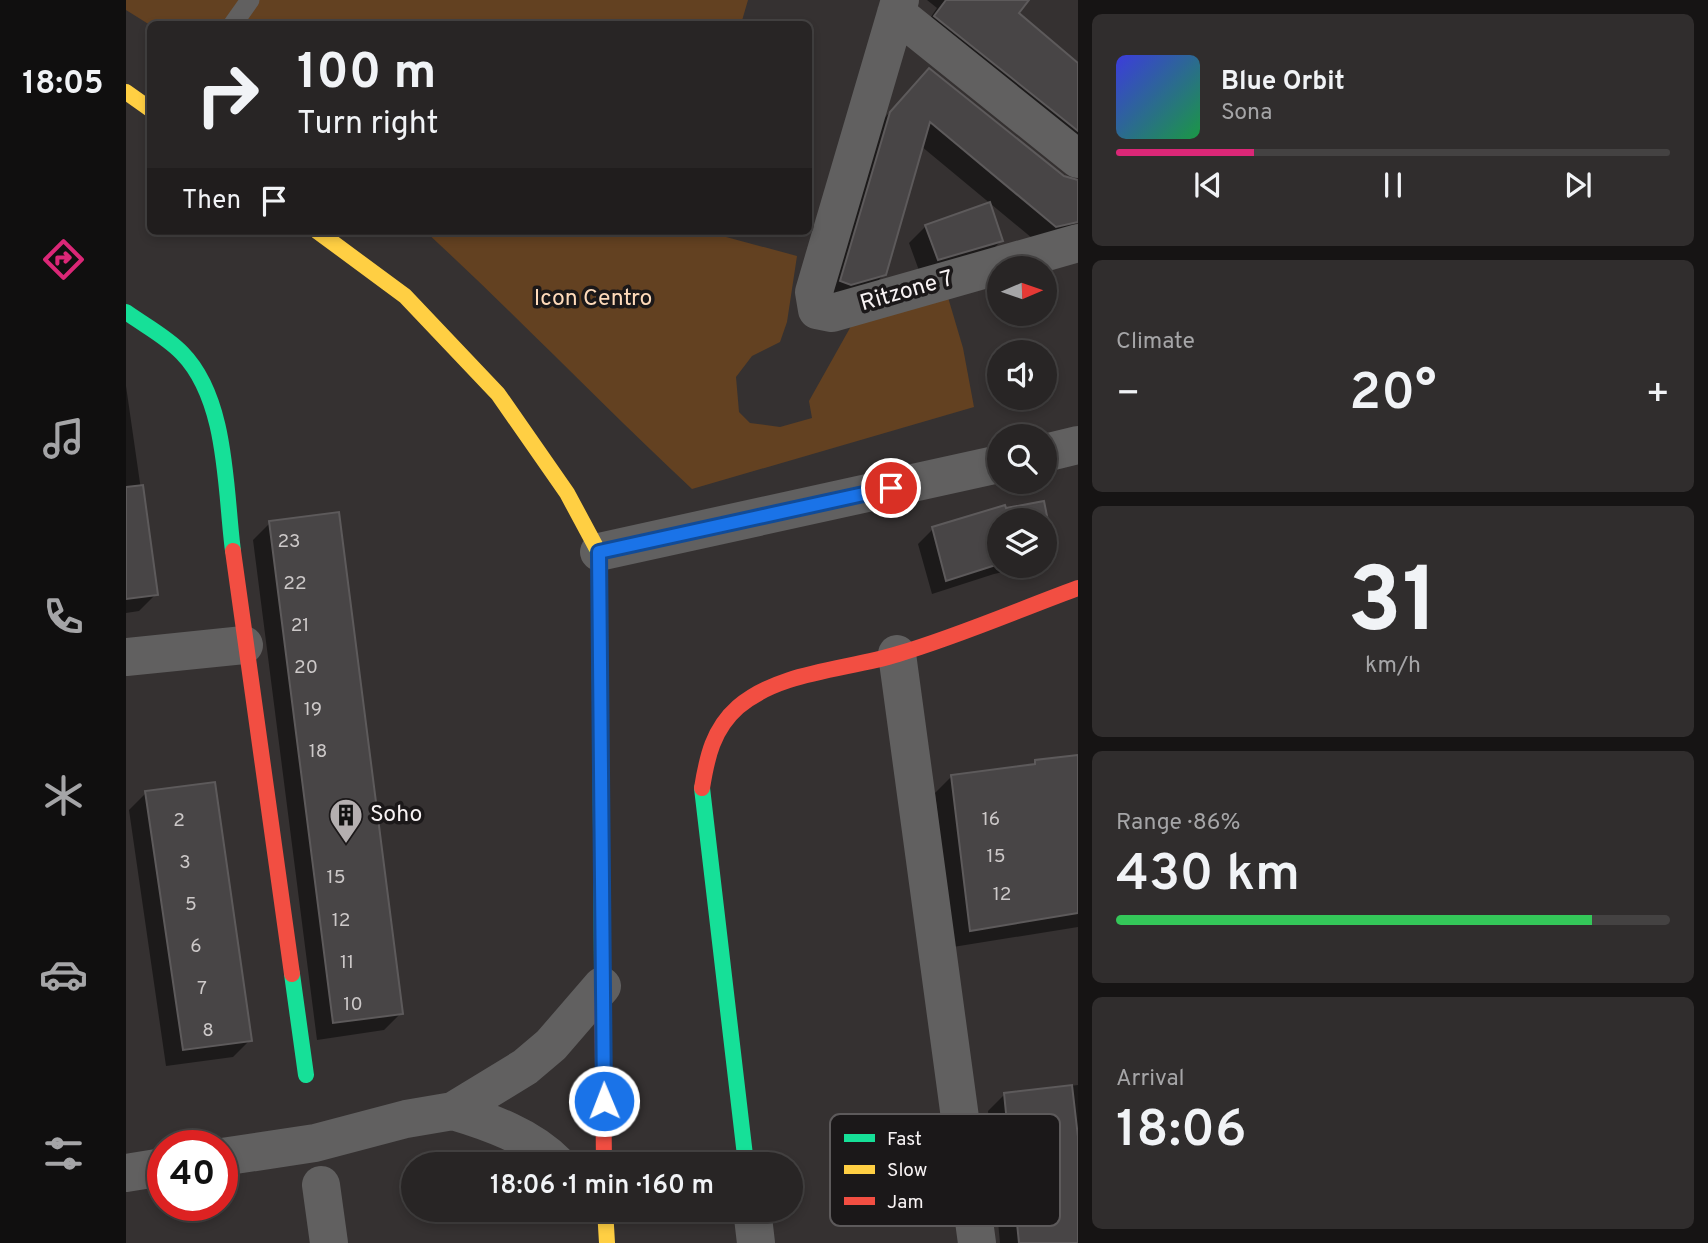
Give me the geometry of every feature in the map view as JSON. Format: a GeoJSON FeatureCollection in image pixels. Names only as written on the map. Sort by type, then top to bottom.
{"type":"FeatureCollection","features":[{"type":"Feature","properties":{"kind":"street"},"geometry":{"type":"LineString","coordinates":[[898,6],[1078,159]]}},
{"type":"Feature","properties":{"kind":"street","name":"Ritzone 7"},"geometry":{"type":"LineString","coordinates":[[898,6],[814,292],[817,310],[832,313],[1078,243]]}},
{"type":"Feature","properties":{"kind":"street"},"geometry":{"type":"LineString","coordinates":[[126,92],[147,107]]}},
{"type":"Feature","properties":{"kind":"street"},"geometry":{"type":"LineString","coordinates":[[322,235],[405,296],[498,394],[567,493],[599,552],[604,1152]]}},
{"type":"Feature","properties":{"kind":"street"},"geometry":{"type":"LineString","coordinates":[[126,312],[182,353],[208,389],[218,428],[244,645],[306,1075]]}},
{"type":"Feature","properties":{"kind":"street"},"geometry":{"type":"LineString","coordinates":[[1057,450],[1078,444]]}},
{"type":"Feature","properties":{"kind":"street"},"geometry":{"type":"LineString","coordinates":[[599,552],[987,467]]}},
{"type":"Feature","properties":{"kind":"street"},"geometry":{"type":"LineString","coordinates":[[745,1152],[701,797],[708,752],[724,721],[749,699],[781,685],[897,654],[1078,588]]}},
{"type":"Feature","properties":{"kind":"street"},"geometry":{"type":"LineString","coordinates":[[126,657],[244,645]]}},
{"type":"Feature","properties":{"kind":"street"},"geometry":{"type":"LineString","coordinates":[[897,654],[959,1114]]}},
{"type":"Feature","properties":{"kind":"street"},"geometry":{"type":"LineString","coordinates":[[238,1155],[315,1143],[406,1119],[453,1111],[525,1067],[551,1045],[603,986]]}},
{"type":"Feature","properties":{"kind":"street"},"geometry":{"type":"LineString","coordinates":[[453,1111],[493,1123],[540,1152]]}},
{"type":"Feature","properties":{"kind":"street"},"geometry":{"type":"LineString","coordinates":[[126,1172],[147,1169]]}},
{"type":"Feature","properties":{"kind":"street"},"geometry":{"type":"LineString","coordinates":[[321,1185],[329,1243]]}},
{"type":"Feature","properties":{"kind":"street"},"geometry":{"type":"LineString","coordinates":[[754,1222],[756,1243]]}},
{"type":"Feature","properties":{"kind":"lane"},"geometry":{"type":"LineString","coordinates":[[235,21],[250,0]]}},
{"type":"Feature","properties":{"kind":"green space"},"geometry":{"type":"Polygon","coordinates":[[[126,0],[748,0],[742,21],[147,21],[147,23],[126,10],[126,0]]]}},
{"type":"Feature","properties":{"kind":"green space","name":"Icon Centro"},"geometry":{"type":"Polygon","coordinates":[[[429,235],[719,235],[797,256],[787,322],[780,342],[752,356],[736,377],[739,412],[750,423],[780,427],[812,418],[809,401],[855,319],[947,294],[963,348],[974,407],[692,489],[429,235]]]}},
{"type":"Feature","properties":{"kind":"building"},"geometry":{"type":"Polygon","coordinates":[[[946,0],[1029,0],[1019,13],[1078,63],[1078,131],[934,16],[946,0]]]}},
{"type":"Feature","properties":{"kind":"building"},"geometry":{"type":"Polygon","coordinates":[[[929,68],[1064,176],[1078,180],[1078,222],[1056,227],[930,122],[886,275],[851,285],[840,281],[890,112],[929,68]]]}},
{"type":"Feature","properties":{"kind":"building"},"geometry":{"type":"Polygon","coordinates":[[[990,202],[1003,241],[938,260],[925,225],[990,202]]]}},
{"type":"Feature","properties":{"kind":"building"},"geometry":{"type":"Polygon","coordinates":[[[143,485],[158,595],[126,599],[126,487],[143,485]]]}},
{"type":"Feature","properties":{"kind":"building"},"geometry":{"type":"Polygon","coordinates":[[[1044,501],[1045,508],[1006,508],[1044,501]]]}},
{"type":"Feature","properties":{"kind":"building"},"geometry":{"type":"Polygon","coordinates":[[[987,510],[987,568],[946,581],[932,527],[987,510]]]}},
{"type":"Feature","properties":{"kind":"building"},"geometry":{"type":"Polygon","coordinates":[[[339,512],[403,1014],[333,1023],[269,521],[339,512]]]}},
{"type":"Feature","properties":{"kind":"building"},"geometry":{"type":"Polygon","coordinates":[[[1078,755],[1078,913],[970,931],[951,775],[1035,764],[1035,760],[1078,755]]]}},
{"type":"Feature","properties":{"kind":"building"},"geometry":{"type":"Polygon","coordinates":[[[215,782],[252,1041],[183,1050],[145,791],[215,782]]]}},
{"type":"Feature","properties":{"kind":"building"},"geometry":{"type":"Polygon","coordinates":[[[1072,1085],[1078,1137],[1078,1243],[1019,1243],[1017,1226],[1060,1226],[1060,1114],[1006,1114],[1004,1093],[1072,1085]]]}},
{"type":"Feature","properties":{"kind":"traffic: fast"},"geometry":{"type":"LineString","coordinates":[[126,312],[182,353],[197,372],[208,395],[222,447],[233,551]]}},
{"type":"Feature","properties":{"kind":"traffic: fast"},"geometry":{"type":"LineString","coordinates":[[596,547],[599,552],[602,969]]}},
{"type":"Feature","properties":{"kind":"traffic: fast"},"geometry":{"type":"LineString","coordinates":[[702,788],[745,1152]]}},
{"type":"Feature","properties":{"kind":"traffic: fast"},"geometry":{"type":"LineString","coordinates":[[292,974],[306,1075]]}},
{"type":"Feature","properties":{"kind":"traffic: slow"},"geometry":{"type":"LineString","coordinates":[[126,92],[147,107]]}},
{"type":"Feature","properties":{"kind":"traffic: slow"},"geometry":{"type":"LineString","coordinates":[[322,235],[405,296],[498,394],[567,493],[596,547]]}},
{"type":"Feature","properties":{"kind":"traffic: slow"},"geometry":{"type":"LineString","coordinates":[[606,1222],[607,1243]]}},
{"type":"Feature","properties":{"kind":"traffic: jam"},"geometry":{"type":"LineString","coordinates":[[233,551],[292,974]]}},
{"type":"Feature","properties":{"kind":"traffic: jam"},"geometry":{"type":"LineString","coordinates":[[702,788],[717,734],[729,716],[755,695],[794,679],[921,647],[1078,588]]}},
{"type":"Feature","properties":{"kind":"traffic: jam"},"geometry":{"type":"LineString","coordinates":[[602,969],[604,1152]]}},
{"type":"Feature","properties":{"kind":"place","name":"Soho"},"geometry":{"type":"Point","coordinates":[346,845]}},
{"type":"Feature","properties":{"kind":"route"},"geometry":{"type":"LineString","coordinates":[[604,1101],[599,552],[891,488]]}}]}
